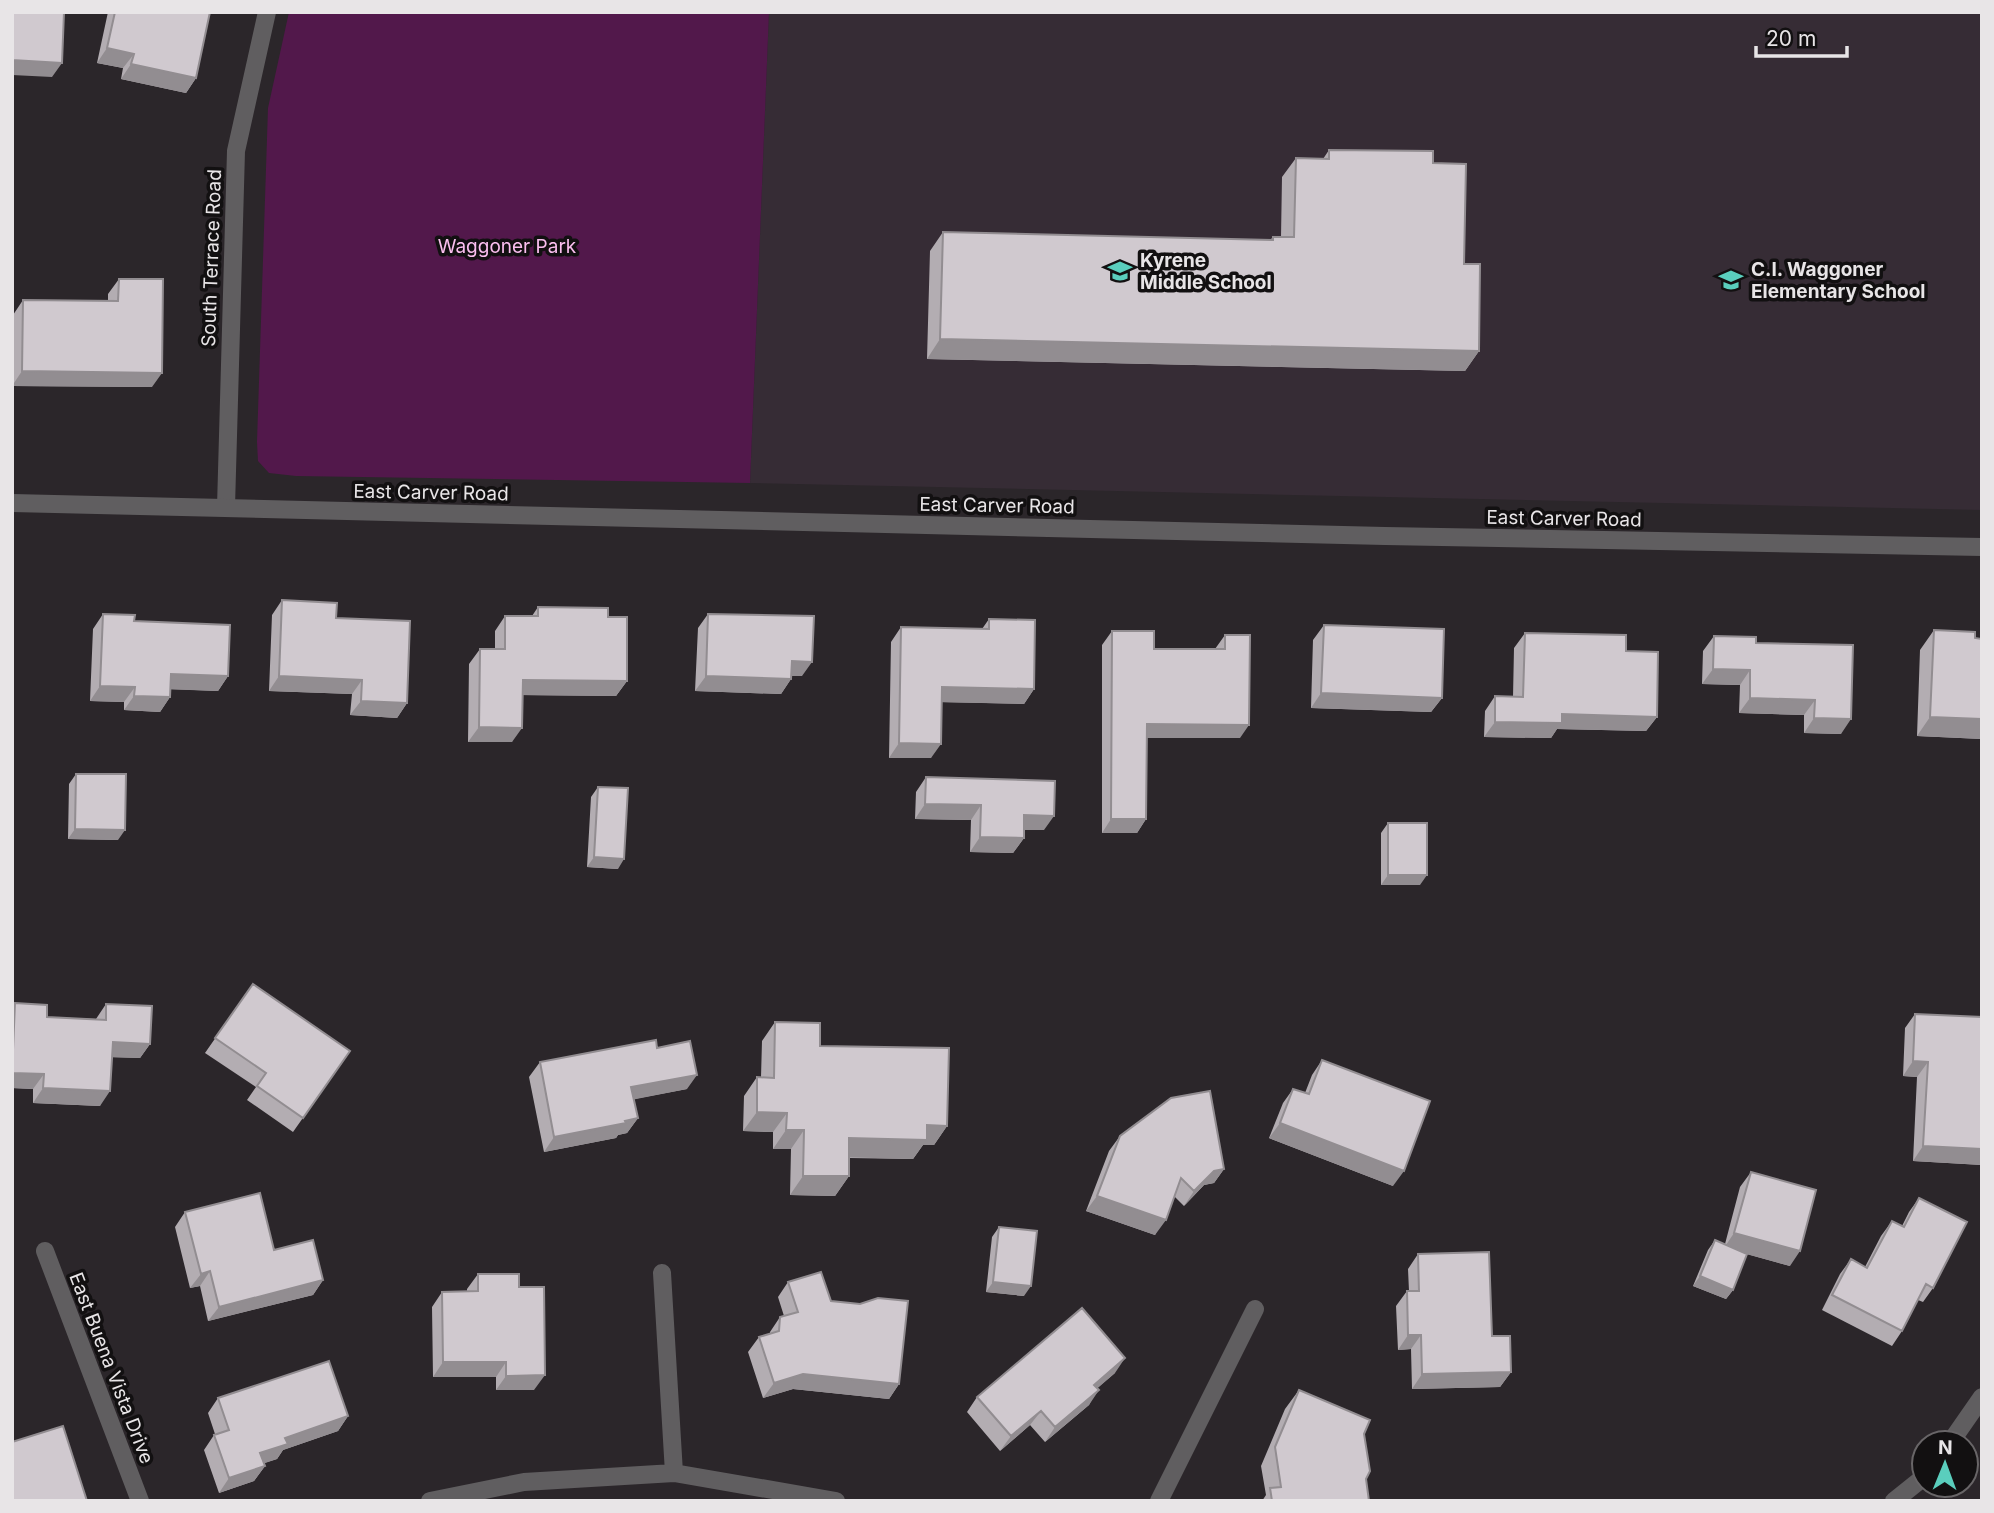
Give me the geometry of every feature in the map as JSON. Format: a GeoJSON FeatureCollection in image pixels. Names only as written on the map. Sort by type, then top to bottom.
{"type":"FeatureCollection","features":[{"type":"Feature","properties":{"kind":"street","name":"South Terrace Road"},"geometry":{"type":"LineString","coordinates":[[226,508],[236,151],[267,12]]}},
{"type":"Feature","properties":{"kind":"street","name":"East Carver Road"},"geometry":{"type":"LineString","coordinates":[[12,503],[1385,536],[1982,547]]}},
{"type":"Feature","properties":{"kind":"street","name":"East Buena Vista Drive"},"geometry":{"type":"LineString","coordinates":[[45,1251],[140,1501]]}},
{"type":"Feature","properties":{"kind":"street"},"geometry":{"type":"LineString","coordinates":[[663,1273],[674,1473]]}},
{"type":"Feature","properties":{"kind":"street"},"geometry":{"type":"LineString","coordinates":[[1159,1501],[1255,1308]]}},
{"type":"Feature","properties":{"kind":"street"},"geometry":{"type":"LineString","coordinates":[[1960,1429],[1982,1397]]}},
{"type":"Feature","properties":{"kind":"street"},"geometry":{"type":"LineString","coordinates":[[430,1501],[524,1482],[674,1473],[836,1501]]}},
{"type":"Feature","properties":{"kind":"street"},"geometry":{"type":"LineString","coordinates":[[1894,1501],[1910,1488]]}},
{"type":"Feature","properties":{"kind":"shaded area"},"geometry":{"type":"Polygon","coordinates":[[[769,12],[1982,12],[1982,510],[750,483],[769,12]]]}},
{"type":"Feature","properties":{"kind":"green space","name":"Waggoner Park"},"geometry":{"type":"Polygon","coordinates":[[[289,12],[769,12],[750,483],[296,476],[269,473],[258,461],[257,442],[268,108],[289,12]]]}},
{"type":"Feature","properties":{"kind":"building"},"geometry":{"type":"Polygon","coordinates":[[[12,12],[64,12],[62,63],[12,60],[12,12]]]}},
{"type":"Feature","properties":{"kind":"building"},"geometry":{"type":"Polygon","coordinates":[[[115,12],[210,12],[196,78],[131,64],[134,54],[107,48],[115,12]]]}},
{"type":"Feature","properties":{"kind":"building"},"geometry":{"type":"Polygon","coordinates":[[[1329,150],[1433,151],[1433,163],[1466,164],[1464,264],[1480,264],[1479,351],[940,339],[943,232],[1273,240],[1273,237],[1294,237],[1296,158],[1329,159],[1329,150]]]}},
{"type":"Feature","properties":{"kind":"building"},"geometry":{"type":"Polygon","coordinates":[[[119,279],[163,279],[162,373],[22,371],[23,300],[118,301],[119,279]]]}},
{"type":"Feature","properties":{"kind":"building"},"geometry":{"type":"Polygon","coordinates":[[[282,600],[337,603],[336,618],[410,621],[407,703],[361,701],[362,680],[279,676],[282,600]]]}},
{"type":"Feature","properties":{"kind":"building"},"geometry":{"type":"Polygon","coordinates":[[[538,607],[608,608],[608,617],[627,617],[627,681],[523,680],[522,728],[479,727],[480,649],[505,649],[505,616],[538,616],[538,607]]]}},
{"type":"Feature","properties":{"kind":"building"},"geometry":{"type":"Polygon","coordinates":[[[103,614],[135,615],[134,621],[230,625],[228,676],[171,674],[170,697],[134,696],[135,687],[100,686],[103,614]]]}},
{"type":"Feature","properties":{"kind":"building"},"geometry":{"type":"Polygon","coordinates":[[[708,614],[814,616],[812,662],[792,661],[791,679],[706,676],[708,614]]]}},
{"type":"Feature","properties":{"kind":"building"},"geometry":{"type":"Polygon","coordinates":[[[989,619],[1035,620],[1034,689],[942,687],[941,744],[899,743],[901,627],[989,629],[989,619]]]}},
{"type":"Feature","properties":{"kind":"building"},"geometry":{"type":"Polygon","coordinates":[[[1324,625],[1444,629],[1442,698],[1321,693],[1324,625]]]}},
{"type":"Feature","properties":{"kind":"building"},"geometry":{"type":"Polygon","coordinates":[[[1934,630],[1975,632],[1975,638],[1982,639],[1982,719],[1930,717],[1934,630]]]}},
{"type":"Feature","properties":{"kind":"building"},"geometry":{"type":"Polygon","coordinates":[[[1112,631],[1154,631],[1154,649],[1225,649],[1225,635],[1250,635],[1249,725],[1147,724],[1146,819],[1111,819],[1112,631]]]}},
{"type":"Feature","properties":{"kind":"building"},"geometry":{"type":"Polygon","coordinates":[[[1525,633],[1626,635],[1626,651],[1658,652],[1657,717],[1562,714],[1562,723],[1495,722],[1495,696],[1523,697],[1525,633]]]}},
{"type":"Feature","properties":{"kind":"building"},"geometry":{"type":"Polygon","coordinates":[[[1714,636],[1756,637],[1756,643],[1853,645],[1851,719],[1814,718],[1815,700],[1750,698],[1750,670],[1713,669],[1714,636]]]}},
{"type":"Feature","properties":{"kind":"building"},"geometry":{"type":"Polygon","coordinates":[[[76,774],[126,774],[125,830],[75,829],[76,774]]]}},
{"type":"Feature","properties":{"kind":"building"},"geometry":{"type":"Polygon","coordinates":[[[926,777],[1055,781],[1054,816],[1024,815],[1024,838],[980,837],[981,805],[925,804],[926,777]]]}},
{"type":"Feature","properties":{"kind":"building"},"geometry":{"type":"Polygon","coordinates":[[[598,787],[628,788],[624,859],[594,857],[598,787]]]}},
{"type":"Feature","properties":{"kind":"building"},"geometry":{"type":"Polygon","coordinates":[[[1388,823],[1427,823],[1427,875],[1388,875],[1388,823]]]}},
{"type":"Feature","properties":{"kind":"building"},"geometry":{"type":"Polygon","coordinates":[[[253,984],[350,1051],[303,1118],[257,1086],[266,1073],[215,1038],[253,984]]]}},
{"type":"Feature","properties":{"kind":"building"},"geometry":{"type":"Polygon","coordinates":[[[15,1003],[47,1005],[47,1017],[106,1020],[106,1004],[152,1006],[150,1044],[113,1042],[110,1091],[43,1088],[44,1074],[12,1073],[15,1003]]]}},
{"type":"Feature","properties":{"kind":"building"},"geometry":{"type":"Polygon","coordinates":[[[1915,1014],[1982,1017],[1982,1149],[1923,1146],[1928,1062],[1913,1061],[1915,1014]]]}},
{"type":"Feature","properties":{"kind":"building"},"geometry":{"type":"Polygon","coordinates":[[[775,1022],[820,1023],[820,1046],[949,1048],[947,1126],[927,1125],[927,1140],[849,1138],[849,1176],[803,1176],[804,1130],[786,1130],[787,1113],[757,1112],[757,1077],[774,1078],[775,1022]]]}},
{"type":"Feature","properties":{"kind":"building"},"geometry":{"type":"Polygon","coordinates":[[[656,1040],[657,1048],[690,1041],[697,1075],[631,1087],[638,1118],[625,1121],[626,1123],[554,1137],[540,1062],[656,1040]]]}},
{"type":"Feature","properties":{"kind":"building"},"geometry":{"type":"Polygon","coordinates":[[[1322,1060],[1430,1101],[1404,1171],[1280,1123],[1293,1089],[1309,1094],[1322,1060]]]}},
{"type":"Feature","properties":{"kind":"building"},"geometry":{"type":"Polygon","coordinates":[[[1210,1091],[1224,1169],[1214,1171],[1194,1191],[1181,1178],[1166,1220],[1097,1196],[1120,1136],[1171,1098],[1210,1091]]]}},
{"type":"Feature","properties":{"kind":"building"},"geometry":{"type":"Polygon","coordinates":[[[1751,1172],[1816,1190],[1800,1251],[1734,1233],[1751,1172]]]}},
{"type":"Feature","properties":{"kind":"building"},"geometry":{"type":"Polygon","coordinates":[[[260,1193],[274,1250],[313,1240],[323,1280],[219,1307],[210,1271],[201,1274],[185,1212],[260,1193]]]}},
{"type":"Feature","properties":{"kind":"building"},"geometry":{"type":"Polygon","coordinates":[[[1919,1198],[1967,1222],[1933,1288],[1926,1284],[1902,1331],[1832,1295],[1851,1259],[1867,1268],[1892,1221],[1904,1227],[1919,1198]]]}},
{"type":"Feature","properties":{"kind":"building"},"geometry":{"type":"Polygon","coordinates":[[[999,1227],[1037,1231],[1031,1286],[993,1282],[999,1227]]]}},
{"type":"Feature","properties":{"kind":"building"},"geometry":{"type":"Polygon","coordinates":[[[1715,1240],[1747,1254],[1733,1290],[1700,1276],[1715,1240]]]}},
{"type":"Feature","properties":{"kind":"building"},"geometry":{"type":"Polygon","coordinates":[[[1489,1252],[1492,1336],[1510,1336],[1511,1372],[1422,1374],[1421,1335],[1408,1335],[1407,1291],[1419,1291],[1418,1254],[1489,1252]]]}},
{"type":"Feature","properties":{"kind":"building"},"geometry":{"type":"Polygon","coordinates":[[[821,1272],[831,1301],[860,1304],[878,1298],[908,1301],[899,1384],[803,1374],[774,1383],[759,1337],[779,1331],[780,1317],[798,1312],[788,1282],[821,1272]]]}},
{"type":"Feature","properties":{"kind":"building"},"geometry":{"type":"Polygon","coordinates":[[[478,1274],[519,1274],[519,1287],[544,1287],[545,1375],[506,1376],[506,1362],[443,1362],[442,1292],[478,1291],[478,1274]]]}},
{"type":"Feature","properties":{"kind":"building"},"geometry":{"type":"Polygon","coordinates":[[[1082,1308],[1125,1358],[1094,1385],[1099,1390],[1055,1427],[1041,1411],[1011,1436],[977,1397],[1082,1308]]]}},
{"type":"Feature","properties":{"kind":"building"},"geometry":{"type":"Polygon","coordinates":[[[329,1361],[348,1416],[285,1438],[288,1444],[260,1453],[265,1466],[229,1478],[214,1435],[229,1430],[218,1398],[329,1361]]]}},
{"type":"Feature","properties":{"kind":"building"},"geometry":{"type":"Polygon","coordinates":[[[1299,1390],[1370,1420],[1364,1434],[1370,1471],[1366,1479],[1369,1501],[1272,1501],[1270,1488],[1281,1487],[1275,1447],[1299,1390]]]}},
{"type":"Feature","properties":{"kind":"building"},"geometry":{"type":"Polygon","coordinates":[[[63,1426],[87,1501],[12,1501],[12,1442],[63,1426]]]}},
{"type":"Feature","properties":{"kind":"place","name":"Kyrene Middle School"},"geometry":{"type":"Point","coordinates":[1120,271]}},
{"type":"Feature","properties":{"kind":"place","name":"C.I. Waggoner Elementary School"},"geometry":{"type":"Point","coordinates":[1731,280]}}]}
